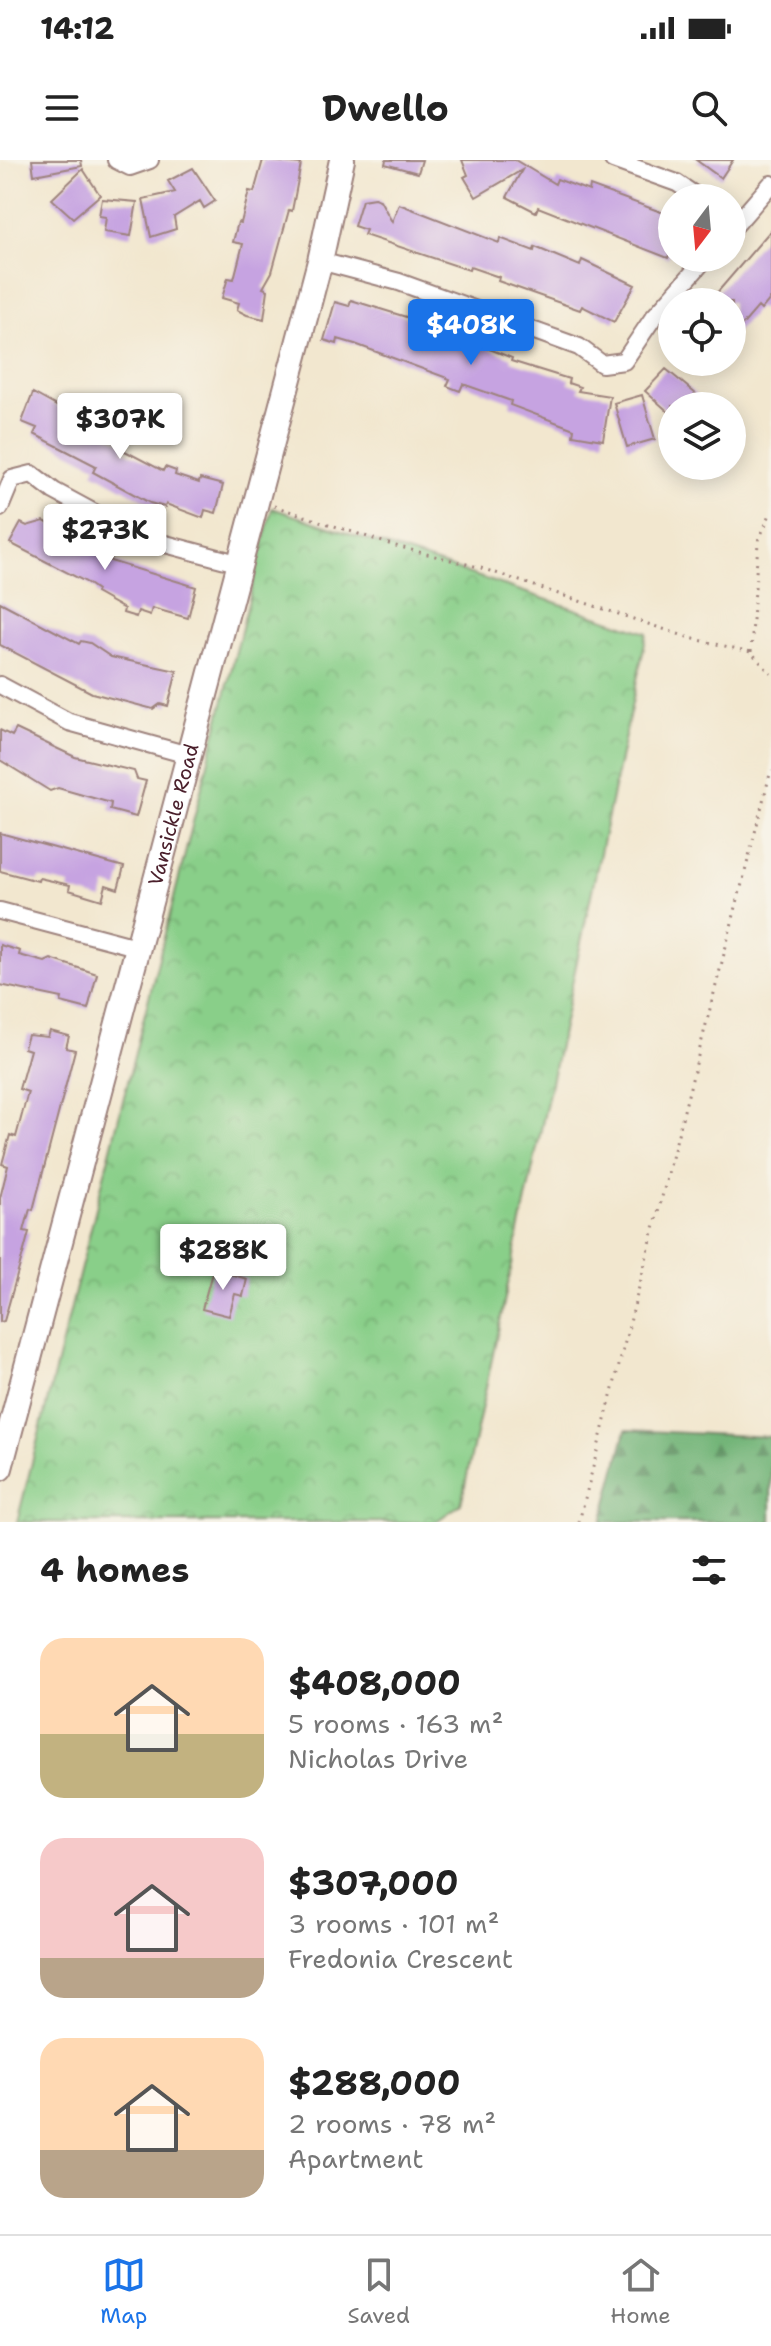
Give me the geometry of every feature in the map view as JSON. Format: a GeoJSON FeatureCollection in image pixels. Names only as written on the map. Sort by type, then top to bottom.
{"type":"FeatureCollection","features":[{"type":"Feature","properties":{"kind":"street"},"geometry":{"type":"LineString","coordinates":[[116,160],[130,167],[150,160]]}},
{"type":"Feature","properties":{"kind":"street","name":"Vansickle Road"},"geometry":{"type":"LineString","coordinates":[[0,1468],[237,563],[320,261],[342,160]]}},
{"type":"Feature","properties":{"kind":"street"},"geometry":{"type":"LineString","coordinates":[[613,160],[678,184]]}},
{"type":"Feature","properties":{"kind":"street"},"geometry":{"type":"LineString","coordinates":[[746,211],[771,184]]}},
{"type":"Feature","properties":{"kind":"street"},"geometry":{"type":"LineString","coordinates":[[320,261],[399,282],[579,347],[602,364],[613,364],[629,357],[653,318],[694,272]]}},
{"type":"Feature","properties":{"kind":"street"},"geometry":{"type":"LineString","coordinates":[[0,508],[12,479],[32,474],[54,491],[139,537],[237,563]]}},
{"type":"Feature","properties":{"kind":"street"},"geometry":{"type":"LineString","coordinates":[[0,685],[69,722],[188,755]]}},
{"type":"Feature","properties":{"kind":"street"},"geometry":{"type":"LineString","coordinates":[[0,911],[136,947]]}},
{"type":"Feature","properties":{"kind":"path"},"geometry":{"type":"LineString","coordinates":[[254,499],[392,545],[478,567],[690,638],[751,652],[771,674]]}},
{"type":"Feature","properties":{"kind":"path"},"geometry":{"type":"LineString","coordinates":[[751,652],[758,542],[771,512]]}},
{"type":"Feature","properties":{"kind":"path"},"geometry":{"type":"LineString","coordinates":[[579,1522],[771,770]]}},
{"type":"Feature","properties":{"kind":"green space"},"geometry":{"type":"Polygon","coordinates":[[[272,508],[647,633],[461,1504],[435,1522],[17,1522],[272,508]]]}},
{"type":"Feature","properties":{"kind":"green space"},"geometry":{"type":"Polygon","coordinates":[[[626,1430],[771,1437],[771,1522],[602,1522],[626,1430]]]}},
{"type":"Feature","properties":{"kind":"building"},"geometry":{"type":"Polygon","coordinates":[[[32,160],[81,160],[82,166],[34,175],[32,160]]]}},
{"type":"Feature","properties":{"kind":"building"},"geometry":{"type":"Polygon","coordinates":[[[263,160],[301,164],[292,211],[289,210],[272,272],[263,288],[268,290],[264,319],[237,310],[239,303],[222,298],[228,278],[234,279],[243,244],[233,242],[238,222],[241,223],[249,191],[254,192],[263,160]]]}},
{"type":"Feature","properties":{"kind":"building"},"geometry":{"type":"Polygon","coordinates":[[[386,160],[422,160],[418,173],[385,164],[386,160]]]}},
{"type":"Feature","properties":{"kind":"building"},"geometry":{"type":"Polygon","coordinates":[[[462,160],[515,160],[555,184],[557,179],[589,191],[590,186],[658,211],[658,254],[538,207],[536,212],[507,197],[522,170],[476,197],[464,177],[468,175],[462,160]]]}},
{"type":"Feature","properties":{"kind":"building"},"geometry":{"type":"Polygon","coordinates":[[[696,160],[733,160],[721,178],[696,160]]]}},
{"type":"Feature","properties":{"kind":"building"},"geometry":{"type":"Polygon","coordinates":[[[193,168],[215,201],[204,208],[200,201],[174,217],[176,229],[151,237],[143,199],[175,192],[168,181],[193,168]]]}},
{"type":"Feature","properties":{"kind":"building"},"geometry":{"type":"Polygon","coordinates":[[[83,169],[100,195],[73,218],[52,199],[83,169]]]}},
{"type":"Feature","properties":{"kind":"building"},"geometry":{"type":"Polygon","coordinates":[[[102,199],[137,202],[131,236],[104,232],[106,217],[99,216],[102,199]]]}},
{"type":"Feature","properties":{"kind":"building"},"geometry":{"type":"Polygon","coordinates":[[[362,200],[380,200],[392,222],[399,204],[499,243],[500,238],[534,251],[535,247],[580,266],[582,260],[635,285],[614,322],[582,306],[580,310],[498,281],[499,277],[364,235],[366,230],[354,226],[362,200]]]}},
{"type":"Feature","properties":{"kind":"building"},"geometry":{"type":"Polygon","coordinates":[[[771,230],[771,298],[746,321],[746,288],[721,288],[735,272],[746,272],[746,259],[771,230]]]}},
{"type":"Feature","properties":{"kind":"building"},"geometry":{"type":"Polygon","coordinates":[[[351,300],[419,321],[417,326],[569,379],[568,383],[580,387],[578,391],[610,396],[603,440],[573,435],[574,429],[510,405],[511,401],[463,384],[460,391],[447,386],[450,379],[355,344],[338,339],[337,344],[324,340],[335,302],[349,306],[351,300]]]}},
{"type":"Feature","properties":{"kind":"building"},"geometry":{"type":"Polygon","coordinates":[[[659,376],[674,376],[694,392],[658,392],[658,403],[645,391],[659,376]]]}},
{"type":"Feature","properties":{"kind":"building"},"geometry":{"type":"Polygon","coordinates":[[[33,393],[126,445],[123,450],[163,471],[165,467],[176,471],[175,475],[199,483],[200,479],[223,485],[216,513],[205,510],[203,518],[166,504],[165,507],[150,503],[93,472],[96,466],[34,434],[37,428],[22,422],[33,393]]]}},
{"type":"Feature","properties":{"kind":"building"},"geometry":{"type":"Polygon","coordinates":[[[642,395],[655,439],[627,447],[614,403],[642,395]]]}},
{"type":"Feature","properties":{"kind":"building"},"geometry":{"type":"Polygon","coordinates":[[[44,521],[112,557],[110,561],[196,587],[188,618],[152,608],[150,615],[138,611],[136,617],[123,613],[124,609],[96,593],[97,590],[86,582],[10,543],[21,523],[27,526],[44,521]]]}},
{"type":"Feature","properties":{"kind":"building"},"geometry":{"type":"Polygon","coordinates":[[[0,602],[79,644],[81,641],[90,643],[111,657],[177,671],[168,706],[160,704],[153,709],[92,693],[0,645],[0,602]]]}},
{"type":"Feature","properties":{"kind":"building"},"geometry":{"type":"Polygon","coordinates":[[[16,729],[75,757],[134,771],[137,779],[146,781],[136,817],[110,810],[111,803],[58,788],[50,791],[0,760],[0,730],[12,736],[16,729]]]}},
{"type":"Feature","properties":{"kind":"building"},"geometry":{"type":"Polygon","coordinates":[[[0,833],[124,867],[118,889],[106,885],[102,900],[69,890],[70,885],[0,871],[0,833]]]}},
{"type":"Feature","properties":{"kind":"building"},"geometry":{"type":"Polygon","coordinates":[[[0,945],[20,951],[19,955],[45,962],[51,959],[97,974],[88,1009],[61,1002],[62,998],[0,985],[0,945]]]}},
{"type":"Feature","properties":{"kind":"building"},"geometry":{"type":"Polygon","coordinates":[[[50,1031],[69,1036],[66,1048],[75,1050],[33,1210],[30,1209],[24,1231],[29,1232],[25,1247],[4,1321],[0,1322],[0,1198],[8,1166],[2,1164],[10,1135],[16,1137],[28,1092],[19,1089],[30,1050],[24,1048],[28,1035],[48,1037],[50,1031]]]}},
{"type":"Feature","properties":{"kind":"building"},"geometry":{"type":"Polygon","coordinates":[[[213,1269],[247,1279],[243,1296],[235,1294],[229,1316],[202,1309],[213,1269]]]}}]}
